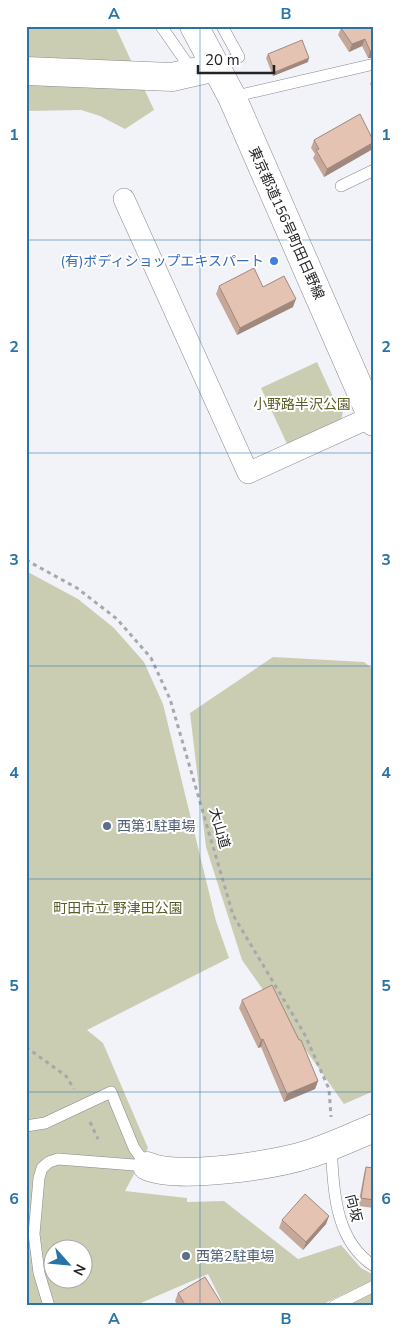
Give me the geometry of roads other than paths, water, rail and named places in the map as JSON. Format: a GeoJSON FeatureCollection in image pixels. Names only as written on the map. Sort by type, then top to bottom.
{"type":"FeatureCollection","features":[{"type":"Feature","properties":{"kind":"main road","name":"東京都道156号町田日野線"},"geometry":{"type":"LineString","coordinates":[[194,26],[205,70],[232,97],[373,420]]}},
{"type":"Feature","properties":{"kind":"main road"},"geometry":{"type":"LineString","coordinates":[[26,71],[172,77],[205,70]]}},
{"type":"Feature","properties":{"kind":"main road"},"geometry":{"type":"LineString","coordinates":[[147,1166],[167,1171],[258,1165],[309,1154],[374,1128]]}},
{"type":"Feature","properties":{"kind":"street"},"geometry":{"type":"LineString","coordinates":[[124,199],[133,239],[211,412],[248,473],[373,420]]}},
{"type":"Feature","properties":{"kind":"lane"},"geometry":{"type":"LineString","coordinates":[[161,26],[205,70],[239,57],[222,26]]}},
{"type":"Feature","properties":{"kind":"lane"},"geometry":{"type":"LineString","coordinates":[[232,97],[370,65]]}},
{"type":"Feature","properties":{"kind":"lane"},"geometry":{"type":"LineString","coordinates":[[341,186],[374,170]]}},
{"type":"Feature","properties":{"kind":"lane"},"geometry":{"type":"LineString","coordinates":[[26,1126],[45,1123],[111,1092],[134,1148],[147,1166]]}},
{"type":"Feature","properties":{"kind":"lane","name":"向坂"},"geometry":{"type":"LineString","coordinates":[[330,1145],[335,1196],[340,1220],[348,1240],[361,1258],[374,1266]]}},
{"type":"Feature","properties":{"kind":"lane"},"geometry":{"type":"LineString","coordinates":[[49,1306],[40,1273],[34,1234],[39,1178],[42,1168],[48,1162],[58,1159],[147,1166]]}},
{"type":"Feature","properties":{"kind":"lane"},"geometry":{"type":"LineString","coordinates":[[334,1306],[374,1286]]}},
{"type":"Feature","properties":{"kind":"place","name":"(有)ボディショップエキスパート"},"geometry":{"type":"Point","coordinates":[274,261]}},
{"type":"Feature","properties":{"kind":"place","name":"西第1駐車場"},"geometry":{"type":"Point","coordinates":[107,826]}},
{"type":"Feature","properties":{"kind":"place","name":"西第2駐車場"},"geometry":{"type":"Point","coordinates":[186,1256]}},
{"type":"Feature","properties":{"kind":"park label","name":"小野路半沢公園"},"geometry":{"type":"Point","coordinates":[302,404]}},
{"type":"Feature","properties":{"kind":"park label","name":"町田市立 野津田公園"},"geometry":{"type":"Point","coordinates":[118,908]}}]}
